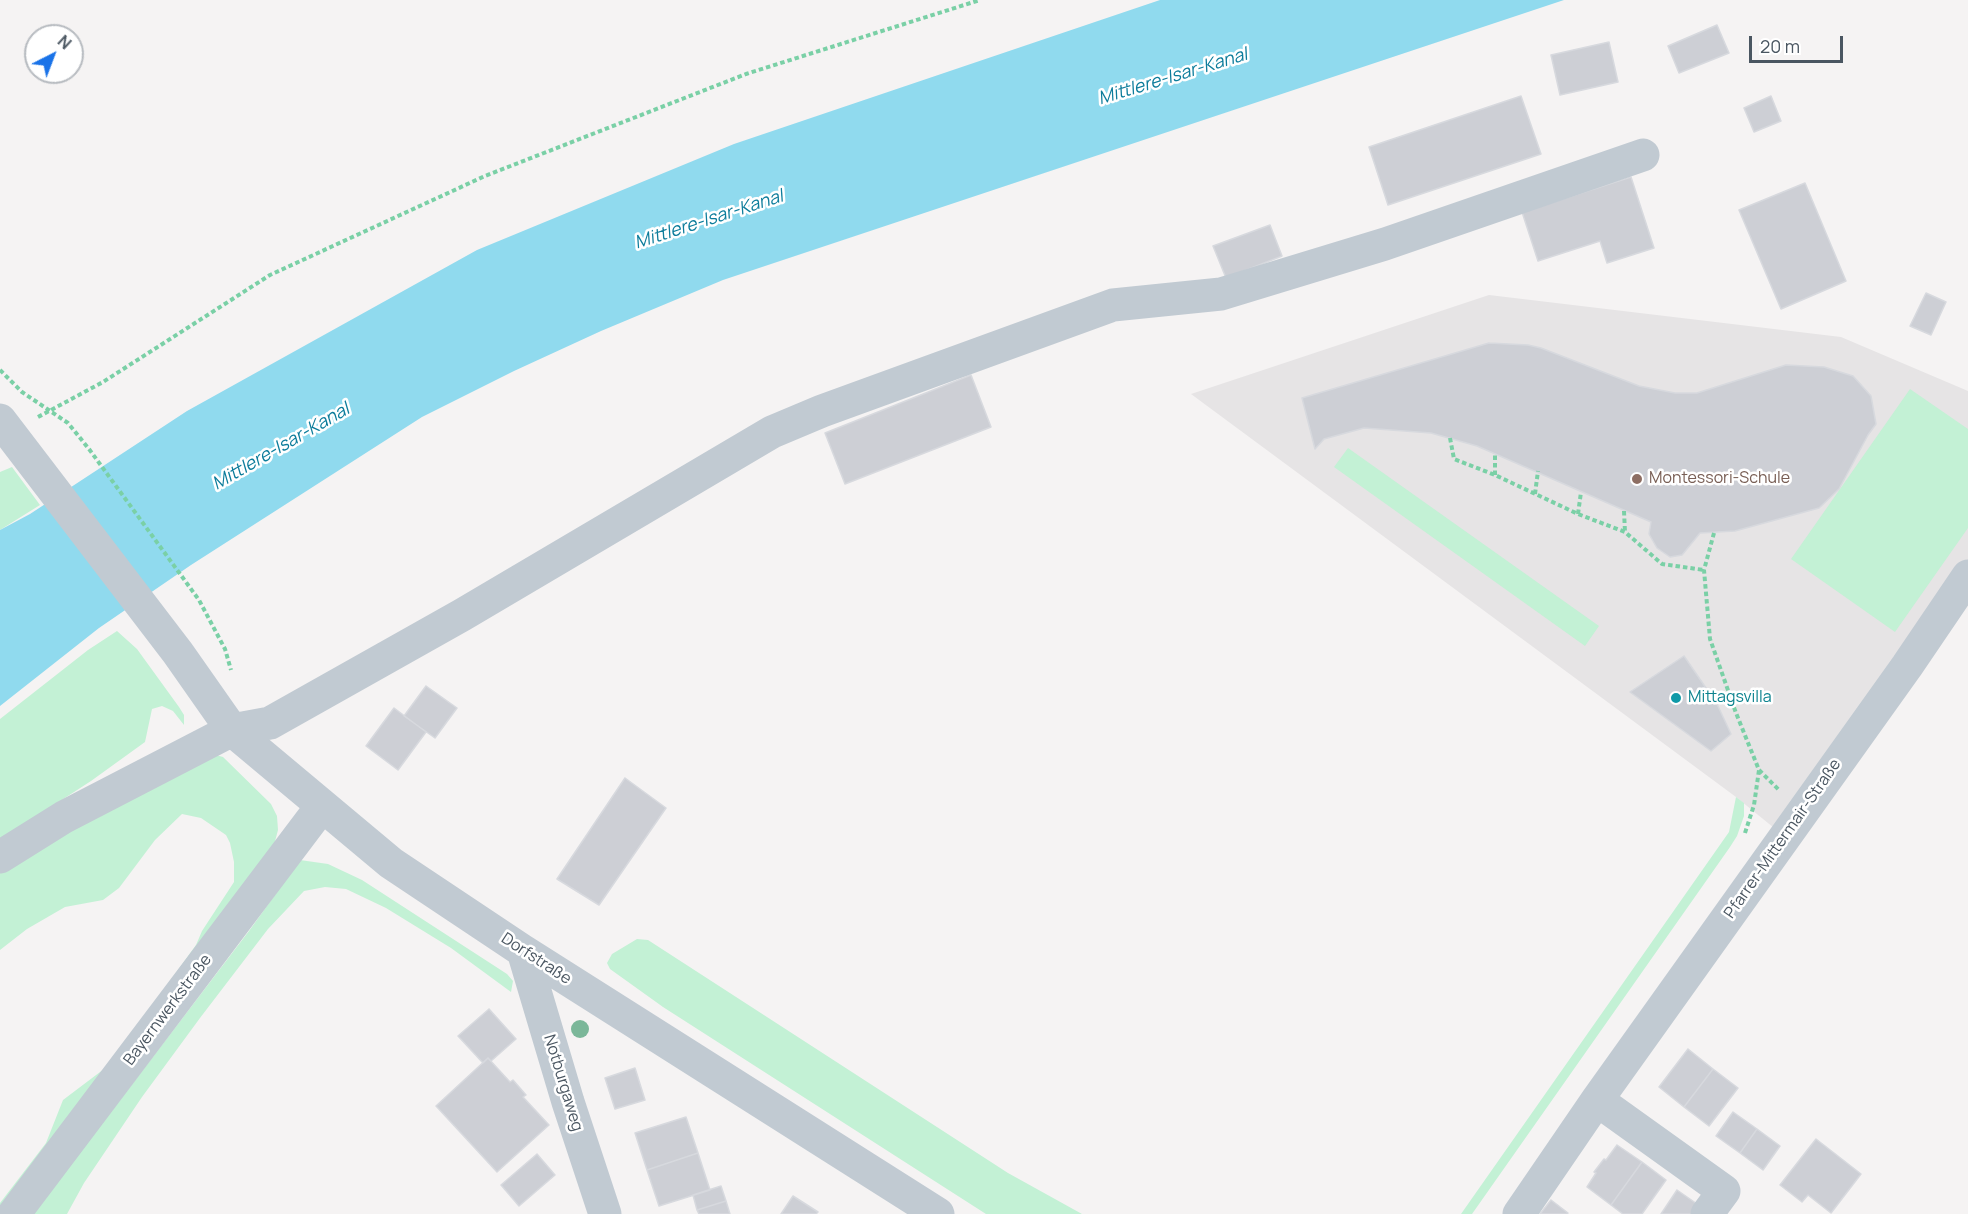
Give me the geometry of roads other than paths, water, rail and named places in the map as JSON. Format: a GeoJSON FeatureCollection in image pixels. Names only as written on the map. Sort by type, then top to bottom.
{"type":"FeatureCollection","features":[{"type":"Feature","properties":{"kind":"street"},"geometry":{"type":"LineString","coordinates":[[0,857],[64,817],[232,730],[270,723],[462,615],[772,432],[822,411],[1113,305],[1221,294],[1385,244],[1643,155]]}},
{"type":"Feature","properties":{"kind":"street","name":"Dorfstraße"},"geometry":{"type":"LineString","coordinates":[[0,420],[178,653],[232,730],[391,863],[523,951],[938,1214]]}},
{"type":"Feature","properties":{"kind":"street","name":"Pfarrer-Mittermair-Straße"},"geometry":{"type":"LineString","coordinates":[[1519,1214],[1597,1100],[1907,666],[1968,576]]}},
{"type":"Feature","properties":{"kind":"street","name":"Bayernwerkstraße"},"geometry":{"type":"LineString","coordinates":[[14,1214],[322,806]]}},
{"type":"Feature","properties":{"kind":"street","name":"Notburgaweg"},"geometry":{"type":"LineString","coordinates":[[523,951],[568,1102],[605,1214]]}},
{"type":"Feature","properties":{"kind":"street"},"geometry":{"type":"LineString","coordinates":[[1597,1100],[1724,1191],[1707,1214]]}},
{"type":"Feature","properties":{"kind":"water","name":"Mittlere-Isar-Kanal"},"geometry":{"type":"Polygon","coordinates":[[[1160,0],[1564,0],[723,280],[601,331],[422,417],[191,565],[99,628],[0,706],[0,530],[30,514],[187,411],[477,250],[734,144],[1160,0]]]}},
{"type":"Feature","properties":{"kind":"place","name":"Montessori-Schule"},"geometry":{"type":"Point","coordinates":[1637,479]}},
{"type":"Feature","properties":{"kind":"place","name":"Mittagsvilla"},"geometry":{"type":"Point","coordinates":[1676,698]}}]}
